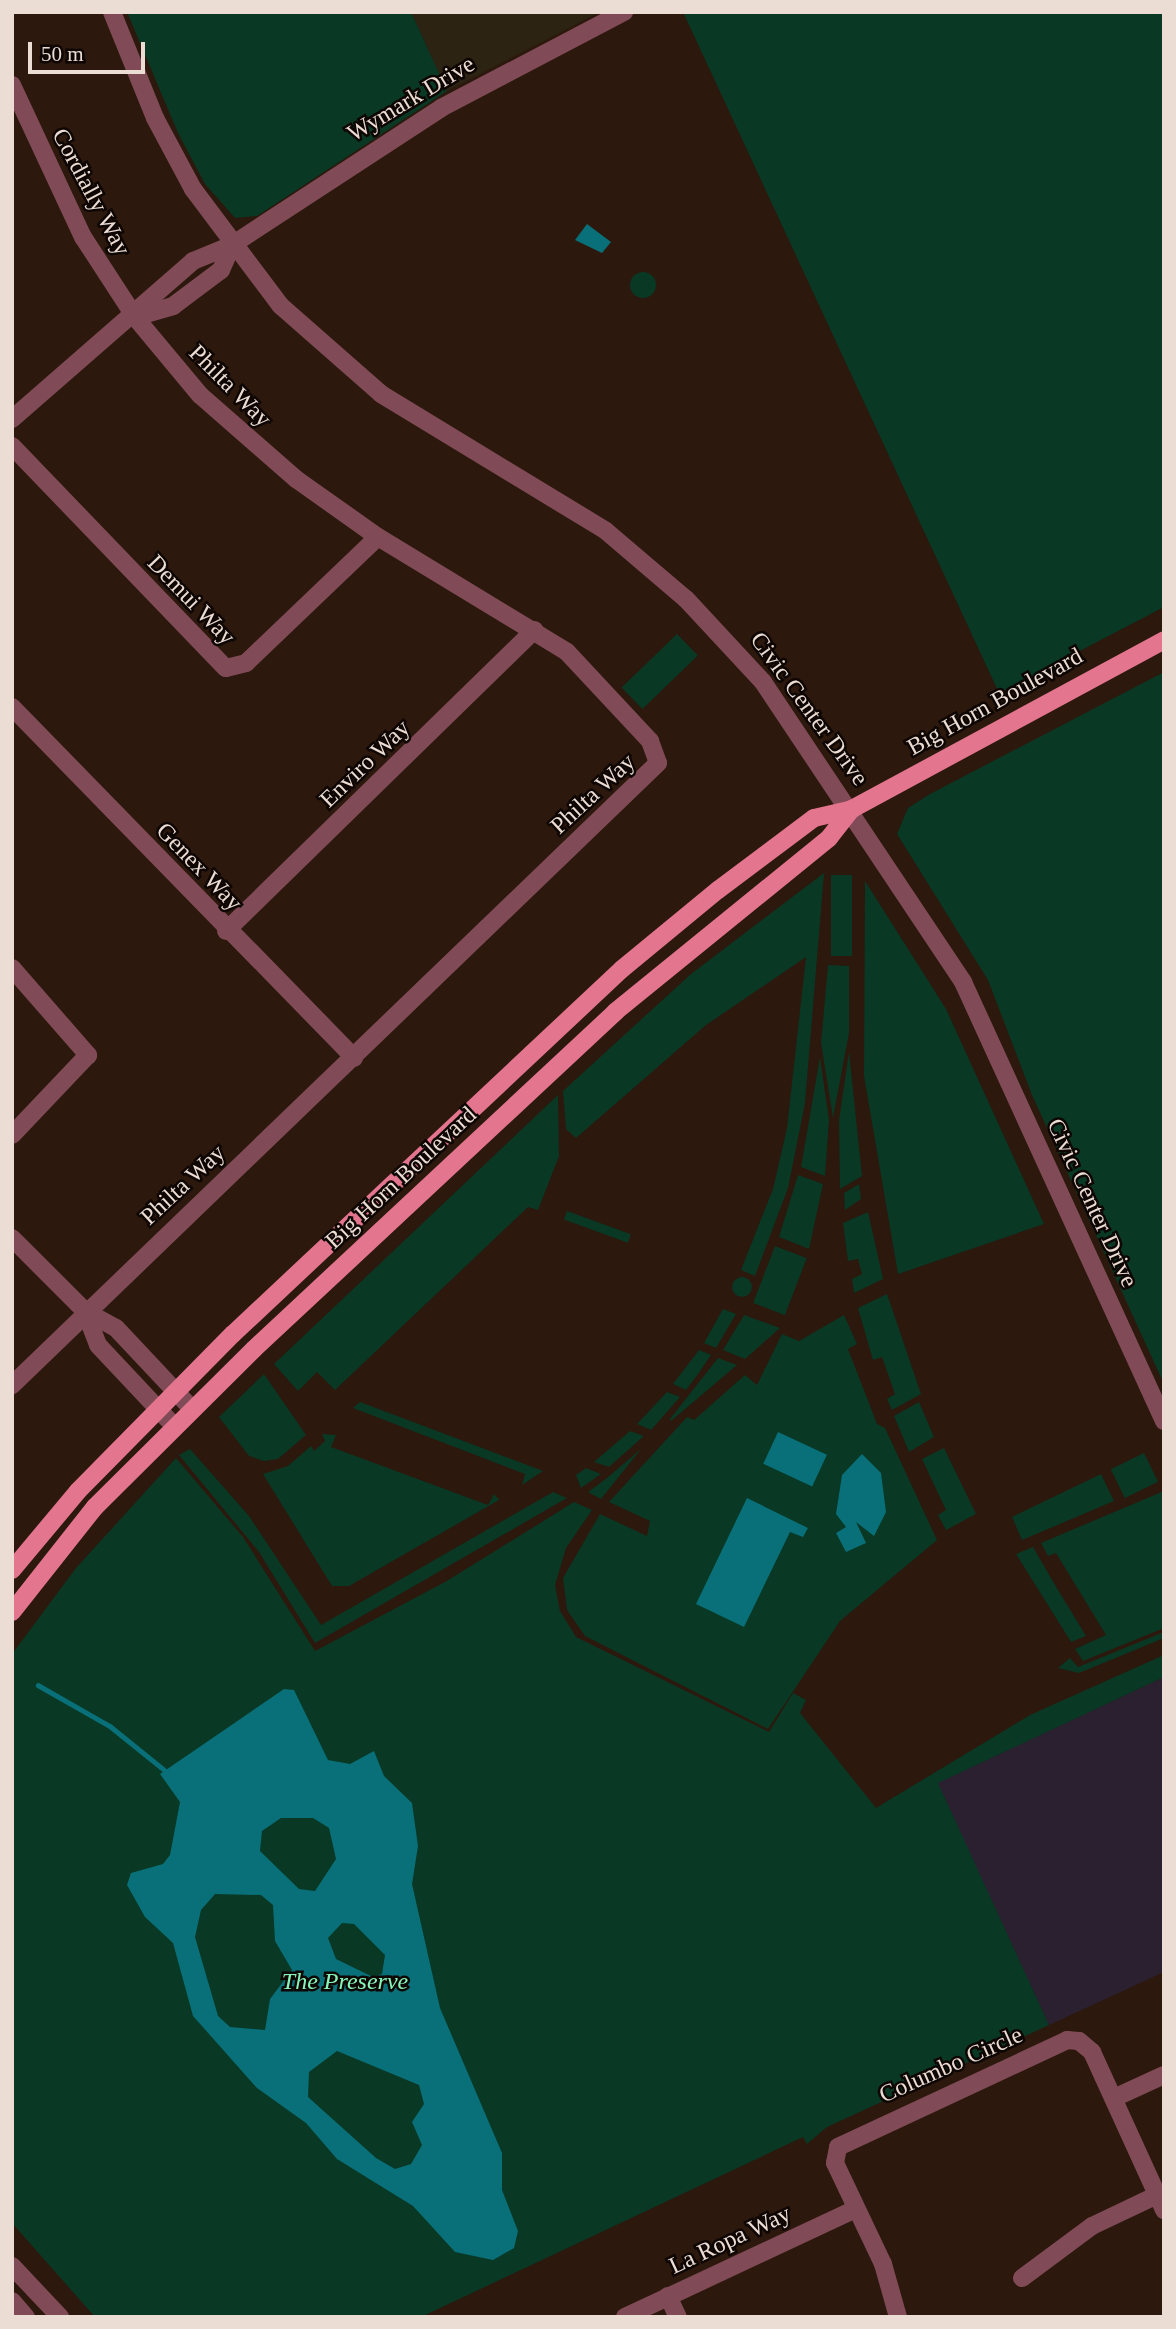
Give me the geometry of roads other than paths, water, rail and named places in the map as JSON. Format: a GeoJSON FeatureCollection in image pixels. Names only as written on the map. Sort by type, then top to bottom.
{"type":"FeatureCollection","features":[{"type":"Feature","properties":{"kind":"main road","name":"Big Horn Boulevard"},"geometry":{"type":"LineString","coordinates":[[12,1570],[175,1391],[622,969],[814,818],[852,809],[1164,640]]}},
{"type":"Feature","properties":{"kind":"main road","name":"Big Horn Boulevard"},"geometry":{"type":"LineString","coordinates":[[12,1612],[49,1559],[174,1426],[615,1012],[829,838],[852,809]]}},
{"type":"Feature","properties":{"kind":"street","name":"Civic Center Drive"},"geometry":{"type":"LineString","coordinates":[[112,12],[167,142],[232,245],[281,306],[361,379],[606,531],[686,599],[763,682],[852,809],[963,982],[1164,1421]]}},
{"type":"Feature","properties":{"kind":"street","name":"Wymark Drive"},"geometry":{"type":"LineString","coordinates":[[12,419],[135,317],[157,287],[232,245],[441,108],[624,12]]}},
{"type":"Feature","properties":{"kind":"street","name":"Cordially Way"},"geometry":{"type":"LineString","coordinates":[[12,85],[83,237],[135,317]]}},
{"type":"Feature","properties":{"kind":"street","name":"Wymark Drive"},"geometry":{"type":"LineString","coordinates":[[135,317],[173,306],[221,270],[232,245]]}},
{"type":"Feature","properties":{"kind":"street","name":"Philta Way"},"geometry":{"type":"LineString","coordinates":[[12,1384],[85,1311],[657,769],[656,749],[644,733],[567,652],[534,629],[377,537],[246,439],[135,317]]}},
{"type":"Feature","properties":{"kind":"street","name":"Demui Way"},"geometry":{"type":"LineString","coordinates":[[12,446],[226,668],[246,663],[377,537]]}},
{"type":"Feature","properties":{"kind":"street","name":"Enviro Way"},"geometry":{"type":"LineString","coordinates":[[226,931],[534,629]]}},
{"type":"Feature","properties":{"kind":"street","name":"Genex Way"},"geometry":{"type":"LineString","coordinates":[[12,707],[226,931],[354,1058]]}},
{"type":"Feature","properties":{"kind":"street"},"geometry":{"type":"LineString","coordinates":[[12,968],[89,1055],[12,1135]]}},
{"type":"Feature","properties":{"kind":"street"},"geometry":{"type":"LineString","coordinates":[[12,1238],[85,1311],[116,1328],[192,1409]]}},
{"type":"Feature","properties":{"kind":"street"},"geometry":{"type":"LineString","coordinates":[[85,1311],[97,1345],[174,1426]]}},
{"type":"Feature","properties":{"kind":"street","name":"Columbo Circle"},"geometry":{"type":"LineString","coordinates":[[898,2317],[883,2264],[835,2164],[845,2141],[1067,2040],[1092,2052],[1160,2202]]}},
{"type":"Feature","properties":{"kind":"street"},"geometry":{"type":"LineString","coordinates":[[1114,2098],[1164,2075]]}},
{"type":"Feature","properties":{"kind":"street"},"geometry":{"type":"LineString","coordinates":[[1022,2278],[1092,2226],[1160,2202]]}},
{"type":"Feature","properties":{"kind":"street","name":"La Ropa Way"},"geometry":{"type":"LineString","coordinates":[[625,2317],[856,2209]]}},
{"type":"Feature","properties":{"kind":"street"},"geometry":{"type":"LineString","coordinates":[[12,2266],[60,2317]]}},
{"type":"Feature","properties":{"kind":"street"},"geometry":{"type":"LineString","coordinates":[[668,2296],[678,2317]]}},
{"type":"Feature","properties":{"kind":"street"},"geometry":{"type":"LineString","coordinates":[[12,2301],[26,2317]]}},
{"type":"Feature","properties":{"kind":"water"},"geometry":{"type":"Polygon","coordinates":[[[587,224],[611,242],[602,253],[575,240],[587,224]]]}},
{"type":"Feature","properties":{"kind":"water"},"geometry":{"type":"Polygon","coordinates":[[[778,1432],[827,1455],[812,1487],[763,1464],[778,1432]]]}},
{"type":"Feature","properties":{"kind":"water"},"geometry":{"type":"Polygon","coordinates":[[[862,1454],[881,1473],[886,1512],[874,1536],[856,1522],[866,1543],[846,1552],[836,1533],[846,1527],[836,1514],[842,1475],[862,1454]]]}},
{"type":"Feature","properties":{"kind":"water"},"geometry":{"type":"Polygon","coordinates":[[[747,1498],[808,1528],[803,1537],[790,1532],[744,1627],[696,1604],[747,1498]]]}},
{"type":"Feature","properties":{"kind":"water"},"geometry":{"type":"Polygon","coordinates":[[[284,1689],[294,1690],[328,1760],[350,1764],[374,1751],[384,1776],[412,1803],[418,1846],[412,1884],[440,2008],[502,2153],[502,2190],[518,2231],[514,2248],[493,2260],[455,2252],[413,2206],[337,2159],[306,2123],[257,2088],[193,2016],[173,1943],[145,1917],[127,1885],[131,1873],[163,1864],[170,1855],[180,1802],[160,1774],[284,1689]],[[281,1818],[262,1831],[260,1851],[299,1889],[315,1891],[336,1859],[329,1828],[313,1818],[281,1818]],[[215,1894],[201,1910],[195,1937],[218,2016],[230,2027],[265,2030],[270,1999],[292,1970],[275,1941],[273,1905],[261,1895],[215,1894]],[[342,1923],[328,1938],[336,1959],[373,1977],[382,1974],[385,1955],[354,1924],[342,1923]],[[337,2051],[309,2072],[308,2097],[376,2158],[395,2169],[411,2164],[422,2145],[412,2122],[424,2104],[419,2085],[337,2051]]]}},
{"type":"Feature","properties":{"kind":"waterway"},"geometry":{"type":"LineString","coordinates":[[38,1685],[110,1726],[167,1772]]}},
{"type":"Feature","properties":{"kind":"park label","name":"The Preserve"},"geometry":{"type":"Point","coordinates":[345,1982]}}]}
